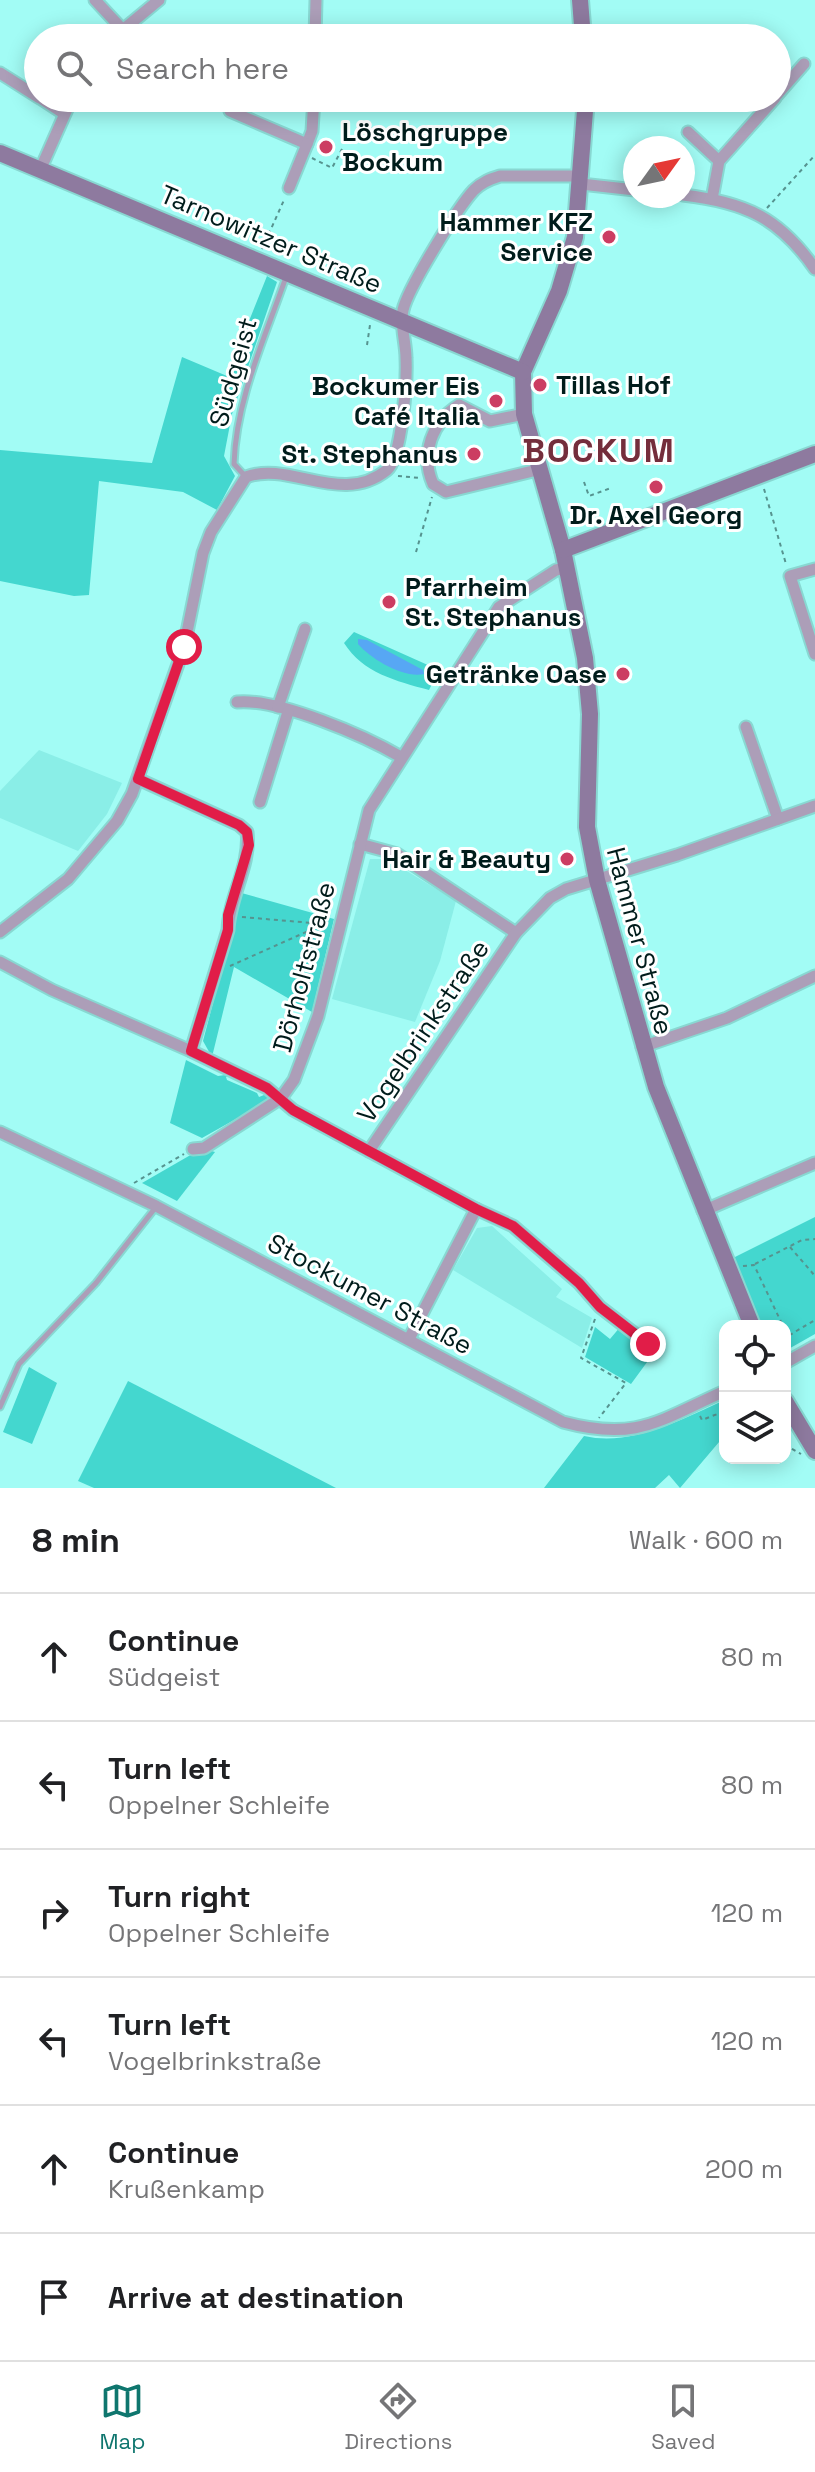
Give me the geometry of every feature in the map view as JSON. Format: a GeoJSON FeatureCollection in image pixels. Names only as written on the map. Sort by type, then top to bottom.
{"type":"FeatureCollection","features":[{"type":"Feature","properties":{"kind":"main road"},"geometry":{"type":"LineString","coordinates":[[580,0],[582,24]]}},
{"type":"Feature","properties":{"kind":"main road"},"geometry":{"type":"LineString","coordinates":[[523,372],[567,271],[575,237],[585,112]]}},
{"type":"Feature","properties":{"kind":"main road","name":"Tarnowitzer Straße"},"geometry":{"type":"LineString","coordinates":[[0,153],[523,372]]}},
{"type":"Feature","properties":{"kind":"main road","name":"Hammer Straße"},"geometry":{"type":"LineString","coordinates":[[523,372],[524,414],[537,470],[563,550],[590,696],[587,827],[597,880],[642,1047],[703,1211],[750,1320]]}},
{"type":"Feature","properties":{"kind":"main road"},"geometry":{"type":"LineString","coordinates":[[563,550],[815,454]]}},
{"type":"Feature","properties":{"kind":"main road"},"geometry":{"type":"LineString","coordinates":[[791,1411],[815,1451]]}},
{"type":"Feature","properties":{"kind":"street"},"geometry":{"type":"LineString","coordinates":[[95,0],[111,24]]}},
{"type":"Feature","properties":{"kind":"street"},"geometry":{"type":"LineString","coordinates":[[130,24],[159,0]]}},
{"type":"Feature","properties":{"kind":"street"},"geometry":{"type":"LineString","coordinates":[[315,24],[316,0]]}},
{"type":"Feature","properties":{"kind":"street"},"geometry":{"type":"LineString","coordinates":[[791,79],[804,64]]}},
{"type":"Feature","properties":{"kind":"street"},"geometry":{"type":"LineString","coordinates":[[0,73],[24,88]]}},
{"type":"Feature","properties":{"kind":"street"},"geometry":{"type":"LineString","coordinates":[[232,112],[307,150]]}},
{"type":"Feature","properties":{"kind":"street"},"geometry":{"type":"LineString","coordinates":[[289,188],[307,150],[313,112]]}},
{"type":"Feature","properties":{"kind":"street"},"geometry":{"type":"LineString","coordinates":[[712,199],[719,161],[763,112]]}},
{"type":"Feature","properties":{"kind":"street"},"geometry":{"type":"LineString","coordinates":[[41,168],[63,113]]}},
{"type":"Feature","properties":{"kind":"street"},"geometry":{"type":"LineString","coordinates":[[688,132],[719,161]]}},
{"type":"Feature","properties":{"kind":"street"},"geometry":{"type":"LineString","coordinates":[[0,932],[52,894],[90,855],[117,821],[138,779],[184,647],[203,553],[211,532],[246,477],[264,474],[334,485],[360,484],[386,470],[397,449],[404,392],[407,362],[403,308],[416,282],[477,188],[500,176],[581,180],[623,188]]}},
{"type":"Feature","properties":{"kind":"street"},"geometry":{"type":"LineString","coordinates":[[695,197],[761,214],[788,237],[815,269]]}},
{"type":"Feature","properties":{"kind":"street"},"geometry":{"type":"LineString","coordinates":[[524,414],[490,421],[465,405],[453,409],[427,447],[426,463],[434,484],[457,492],[537,470]]}},
{"type":"Feature","properties":{"kind":"street","name":"Dörholtstraße"},"geometry":{"type":"LineString","coordinates":[[281,1098],[306,1056],[369,810],[499,607],[556,570],[566,568]]}},
{"type":"Feature","properties":{"kind":"street"},"geometry":{"type":"LineString","coordinates":[[815,569],[790,576],[815,654]]}},
{"type":"Feature","properties":{"kind":"street"},"geometry":{"type":"LineString","coordinates":[[260,802],[305,629]]}},
{"type":"Feature","properties":{"kind":"street"},"geometry":{"type":"LineString","coordinates":[[237,702],[256,700],[370,739],[401,757]]}},
{"type":"Feature","properties":{"kind":"street"},"geometry":{"type":"LineString","coordinates":[[746,727],[778,819]]}},
{"type":"Feature","properties":{"kind":"street"},"geometry":{"type":"LineString","coordinates":[[138,779],[239,825],[247,832],[249,845],[228,915],[216,975],[191,1051]]}},
{"type":"Feature","properties":{"kind":"street","name":"Vogelbrinkstraße"},"geometry":{"type":"LineString","coordinates":[[0,962],[52,990],[191,1051],[281,1098],[293,1110],[369,1151],[516,933],[550,898],[815,806]]}},
{"type":"Feature","properties":{"kind":"street"},"geometry":{"type":"LineString","coordinates":[[360,844],[397,854],[516,933]]}},
{"type":"Feature","properties":{"kind":"street"},"geometry":{"type":"LineString","coordinates":[[642,1047],[727,1018],[815,976]]}},
{"type":"Feature","properties":{"kind":"street"},"geometry":{"type":"LineString","coordinates":[[193,1149],[204,1148],[281,1098]]}},
{"type":"Feature","properties":{"kind":"street","name":"Stockumer Straße"},"geometry":{"type":"LineString","coordinates":[[0,1132],[156,1206],[563,1422],[607,1433],[636,1429],[723,1392]]}},
{"type":"Feature","properties":{"kind":"street"},"geometry":{"type":"LineString","coordinates":[[369,1151],[513,1226],[579,1283],[600,1307],[648,1344]]}},
{"type":"Feature","properties":{"kind":"street"},"geometry":{"type":"LineString","coordinates":[[703,1211],[815,1163]]}},
{"type":"Feature","properties":{"kind":"street"},"geometry":{"type":"LineString","coordinates":[[409,1339],[476,1209]]}},
{"type":"Feature","properties":{"kind":"street"},"geometry":{"type":"LineString","coordinates":[[791,1360],[815,1346]]}},
{"type":"Feature","properties":{"kind":"lane","name":"Südgeist"},"geometry":{"type":"LineString","coordinates":[[246,477],[234,464],[238,424],[248,382],[288,272]]}},
{"type":"Feature","properties":{"kind":"lane"},"geometry":{"type":"LineString","coordinates":[[0,1407],[19,1364],[96,1283],[156,1206]]}},
{"type":"Feature","properties":{"kind":"path"},"geometry":{"type":"LineString","coordinates":[[307,150],[332,168],[342,149]]}},
{"type":"Feature","properties":{"kind":"path"},"geometry":{"type":"LineString","coordinates":[[761,214],[815,155]]}},
{"type":"Feature","properties":{"kind":"path"},"geometry":{"type":"LineString","coordinates":[[258,259],[289,188]]}},
{"type":"Feature","properties":{"kind":"path"},"geometry":{"type":"LineString","coordinates":[[367,345],[371,324]]}},
{"type":"Feature","properties":{"kind":"path"},"geometry":{"type":"LineString","coordinates":[[386,470],[434,484],[416,552]]}},
{"type":"Feature","properties":{"kind":"path"},"geometry":{"type":"LineString","coordinates":[[759,475],[790,576]]}},
{"type":"Feature","properties":{"kind":"path"},"geometry":{"type":"LineString","coordinates":[[584,482],[589,496],[611,488]]}},
{"type":"Feature","properties":{"kind":"path"},"geometry":{"type":"LineString","coordinates":[[228,915],[324,924]]}},
{"type":"Feature","properties":{"kind":"path"},"geometry":{"type":"LineString","coordinates":[[216,975],[324,924],[341,921]]}},
{"type":"Feature","properties":{"kind":"path"},"geometry":{"type":"LineString","coordinates":[[122,1189],[193,1149]]}},
{"type":"Feature","properties":{"kind":"path"},"geometry":{"type":"LineString","coordinates":[[728,1268],[754,1265],[789,1246],[815,1239]]}},
{"type":"Feature","properties":{"kind":"path"},"geometry":{"type":"LineString","coordinates":[[789,1246],[815,1276]]}},
{"type":"Feature","properties":{"kind":"path"},"geometry":{"type":"LineString","coordinates":[[754,1265],[780,1320]]}},
{"type":"Feature","properties":{"kind":"path"},"geometry":{"type":"LineString","coordinates":[[590,1430],[626,1383],[581,1358],[600,1307]]}},
{"type":"Feature","properties":{"kind":"path"},"geometry":{"type":"LineString","coordinates":[[791,1334],[815,1320]]}},
{"type":"Feature","properties":{"kind":"path"},"geometry":{"type":"LineString","coordinates":[[694,1404],[702,1420],[719,1413]]}},
{"type":"Feature","properties":{"kind":"shaded area"},"geometry":{"type":"Polygon","coordinates":[[[267,276],[277,282],[232,414],[224,456],[235,476],[217,510],[183,492],[99,481],[89,595],[74,596],[0,581],[0,450],[152,463],[182,357],[227,376],[267,276]]]}},
{"type":"Feature","properties":{"kind":"shaded area"},"geometry":{"type":"Polygon","coordinates":[[[354,632],[439,670],[429,690],[393,679],[361,662],[344,643],[354,632]]]}},
{"type":"Feature","properties":{"kind":"shaded area"},"geometry":{"type":"Polygon","coordinates":[[[358,639],[367,640],[423,670],[424,674],[407,674],[388,666],[364,650],[358,639]]]}},
{"type":"Feature","properties":{"kind":"shaded area"},"geometry":{"type":"Polygon","coordinates":[[[39,750],[122,783],[107,814],[78,851],[0,818],[0,791],[39,750]]]}},
{"type":"Feature","properties":{"kind":"shaded area"},"geometry":{"type":"Polygon","coordinates":[[[370,859],[387,859],[456,901],[440,961],[415,1022],[332,999],[370,859]]]}},
{"type":"Feature","properties":{"kind":"shaded area"},"geometry":{"type":"Polygon","coordinates":[[[238,892],[334,919],[312,1012],[234,967],[212,1057],[203,1041],[235,919],[238,892]]]}},
{"type":"Feature","properties":{"kind":"shaded area"},"geometry":{"type":"Polygon","coordinates":[[[186,1060],[218,1076],[232,1074],[226,1077],[227,1080],[257,1093],[259,1097],[269,1093],[268,1101],[202,1138],[170,1123],[186,1060]]]}},
{"type":"Feature","properties":{"kind":"shaded area"},"geometry":{"type":"Polygon","coordinates":[[[215,1152],[177,1201],[142,1183],[194,1153],[215,1152]]]}},
{"type":"Feature","properties":{"kind":"shaded area"},"geometry":{"type":"Polygon","coordinates":[[[815,1217],[815,1334],[791,1348],[791,1320],[755,1320],[729,1260],[815,1217]]]}},
{"type":"Feature","properties":{"kind":"shaded area"},"geometry":{"type":"Polygon","coordinates":[[[492,1226],[562,1289],[556,1297],[592,1318],[582,1348],[453,1270],[477,1228],[492,1226]]]}},
{"type":"Feature","properties":{"kind":"shaded area"},"geometry":{"type":"Polygon","coordinates":[[[621,1326],[653,1354],[631,1384],[585,1357],[595,1327],[610,1339],[621,1326]]]}},
{"type":"Feature","properties":{"kind":"shaded area"},"geometry":{"type":"Polygon","coordinates":[[[29,1367],[57,1383],[32,1444],[3,1432],[29,1367]]]}},
{"type":"Feature","properties":{"kind":"shaded area"},"geometry":{"type":"Polygon","coordinates":[[[128,1381],[336,1488],[94,1488],[78,1481],[128,1381]]]}},
{"type":"Feature","properties":{"kind":"shaded area"},"geometry":{"type":"Polygon","coordinates":[[[719,1403],[719,1442],[680,1488],[669,1475],[655,1488],[544,1488],[584,1436],[620,1438],[674,1423],[719,1403]]]}},
{"type":"Feature","properties":{"kind":"place","name":"Löschgruppe Bockum"},"geometry":{"type":"Point","coordinates":[326,147]}},
{"type":"Feature","properties":{"kind":"place","name":"Hammer KFZ Service"},"geometry":{"type":"Point","coordinates":[609,237]}},
{"type":"Feature","properties":{"kind":"place","name":"Tillas Hof"},"geometry":{"type":"Point","coordinates":[540,385]}},
{"type":"Feature","properties":{"kind":"place","name":"Bockumer Eis Café Italia"},"geometry":{"type":"Point","coordinates":[496,401]}},
{"type":"Feature","properties":{"kind":"place","name":"St. Stephanus"},"geometry":{"type":"Point","coordinates":[474,454]}},
{"type":"Feature","properties":{"kind":"place","name":"Dr. Axel Georg"},"geometry":{"type":"Point","coordinates":[656,487]}},
{"type":"Feature","properties":{"kind":"place","name":"Pfarrheim St. Stephanus"},"geometry":{"type":"Point","coordinates":[389,602]}},
{"type":"Feature","properties":{"kind":"place","name":"Getränke Oase"},"geometry":{"type":"Point","coordinates":[623,674]}},
{"type":"Feature","properties":{"kind":"place","name":"Hair & Beauty"},"geometry":{"type":"Point","coordinates":[567,859]}},
{"type":"Feature","properties":{"kind":"district","name":"BOCKUM"},"geometry":{"type":"Point","coordinates":[599,450]}},
{"type":"Feature","properties":{"kind":"route"},"geometry":{"type":"LineString","coordinates":[[184,647],[138,779],[239,825],[247,832],[249,845],[228,915],[228,930],[216,975],[208,990],[191,1051],[267,1088],[293,1110],[513,1226],[579,1283],[600,1307],[625,1323],[648,1344]]}}]}
